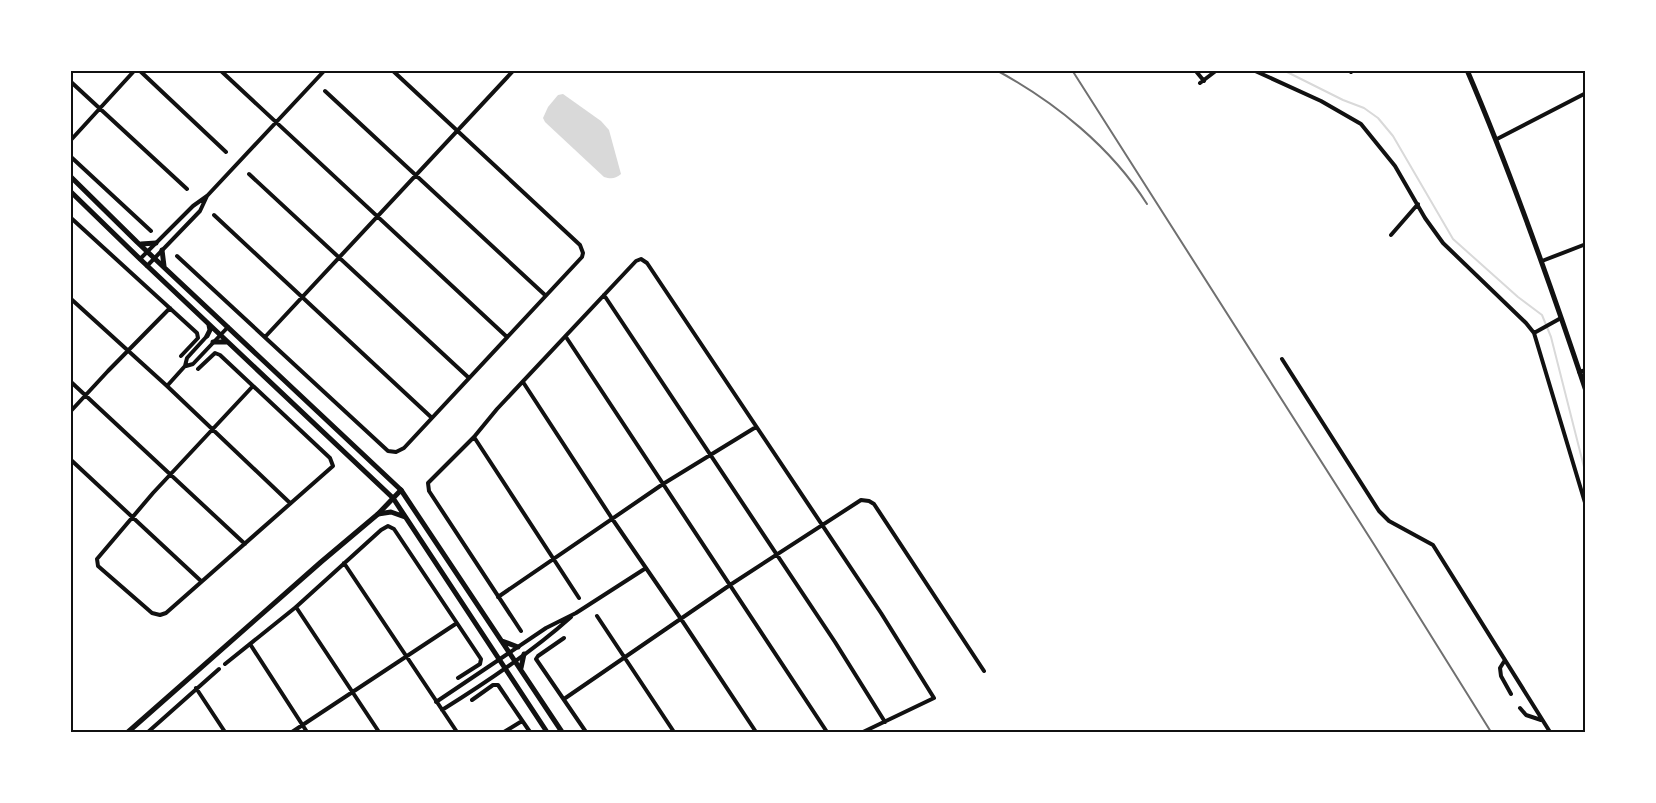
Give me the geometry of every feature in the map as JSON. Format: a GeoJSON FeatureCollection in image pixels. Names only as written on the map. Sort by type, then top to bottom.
{"type":"FeatureCollection","features":[{"type":"Feature","properties":{"kind":"main road"},"geometry":{"type":"LineString","coordinates":[[1467,70],[1497,139],[1582,371],[1586,391]]}},
{"type":"Feature","properties":{"kind":"main road"},"geometry":{"type":"LineString","coordinates":[[70,176],[147,252],[401,490],[562,732]]}},
{"type":"Feature","properties":{"kind":"main road"},"geometry":{"type":"LineString","coordinates":[[70,191],[393,498],[547,732]]}},
{"type":"Feature","properties":{"kind":"main road"},"geometry":{"type":"LineString","coordinates":[[137,242],[145,245],[156,243]]}},
{"type":"Feature","properties":{"kind":"main road"},"geometry":{"type":"LineString","coordinates":[[162,250],[164,268]]}},
{"type":"Feature","properties":{"kind":"main road"},"geometry":{"type":"LineString","coordinates":[[207,336],[210,330],[208,323]]}},
{"type":"Feature","properties":{"kind":"main road"},"geometry":{"type":"LineString","coordinates":[[213,342],[229,342]]}},
{"type":"Feature","properties":{"kind":"main road"},"geometry":{"type":"LineString","coordinates":[[128,732],[378,514],[401,490]]}},
{"type":"Feature","properties":{"kind":"main road"},"geometry":{"type":"LineString","coordinates":[[378,514],[397,513],[406,518]]}},
{"type":"Feature","properties":{"kind":"main road"},"geometry":{"type":"LineString","coordinates":[[501,640],[518,647]]}},
{"type":"Feature","properties":{"kind":"main road"},"geometry":{"type":"LineString","coordinates":[[521,670],[524,654]]}},
{"type":"Feature","properties":{"kind":"street"},"geometry":{"type":"LineString","coordinates":[[70,141],[137,70],[226,152]]}},
{"type":"Feature","properties":{"kind":"street"},"geometry":{"type":"LineString","coordinates":[[220,70],[507,337]]}},
{"type":"Feature","properties":{"kind":"street"},"geometry":{"type":"LineString","coordinates":[[140,259],[193,206],[207,196],[325,70]]}},
{"type":"Feature","properties":{"kind":"street"},"geometry":{"type":"LineString","coordinates":[[177,256],[388,451],[396,452],[404,448],[582,257],[582,249],[392,70]]}},
{"type":"Feature","properties":{"kind":"street"},"geometry":{"type":"LineString","coordinates":[[265,337],[514,70]]}},
{"type":"Feature","properties":{"kind":"street"},"geometry":{"type":"LineString","coordinates":[[1195,70],[1202,82],[1217,70]]}},
{"type":"Feature","properties":{"kind":"street"},"geometry":{"type":"LineString","coordinates":[[1253,70],[1321,101],[1361,124],[1395,166],[1443,243],[1536,332],[1586,506]]}},
{"type":"Feature","properties":{"kind":"street"},"geometry":{"type":"LineString","coordinates":[[70,81],[187,189]]}},
{"type":"Feature","properties":{"kind":"street"},"geometry":{"type":"LineString","coordinates":[[325,91],[545,295]]}},
{"type":"Feature","properties":{"kind":"street"},"geometry":{"type":"LineString","coordinates":[[1497,139],[1586,93]]}},
{"type":"Feature","properties":{"kind":"street"},"geometry":{"type":"LineString","coordinates":[[70,156],[151,231]]}},
{"type":"Feature","properties":{"kind":"street"},"geometry":{"type":"LineString","coordinates":[[249,174],[469,378]]}},
{"type":"Feature","properties":{"kind":"street"},"geometry":{"type":"LineString","coordinates":[[147,266],[200,211],[207,196]]}},
{"type":"Feature","properties":{"kind":"street"},"geometry":{"type":"LineString","coordinates":[[1391,235],[1418,204]]}},
{"type":"Feature","properties":{"kind":"street"},"geometry":{"type":"LineString","coordinates":[[214,215],[432,418]]}},
{"type":"Feature","properties":{"kind":"street"},"geometry":{"type":"LineString","coordinates":[[70,217],[198,336],[181,356]]}},
{"type":"Feature","properties":{"kind":"street"},"geometry":{"type":"LineString","coordinates":[[173,226],[179,232]]}},
{"type":"Feature","properties":{"kind":"street"},"geometry":{"type":"LineString","coordinates":[[1542,261],[1586,244]]}},
{"type":"Feature","properties":{"kind":"street"},"geometry":{"type":"LineString","coordinates":[[521,631],[429,491],[428,483],[474,437],[636,261],[641,259],[647,263],[822,525],[922,676],[934,698],[864,732]]}},
{"type":"Feature","properties":{"kind":"street"},"geometry":{"type":"LineString","coordinates":[[604,295],[711,454],[885,722]]}},
{"type":"Feature","properties":{"kind":"street"},"geometry":{"type":"LineString","coordinates":[[70,298],[290,503]]}},
{"type":"Feature","properties":{"kind":"street"},"geometry":{"type":"LineString","coordinates":[[70,412],[170,308]]}},
{"type":"Feature","properties":{"kind":"street"},"geometry":{"type":"LineString","coordinates":[[1536,332],[1561,318]]}},
{"type":"Feature","properties":{"kind":"street"},"geometry":{"type":"LineString","coordinates":[[167,386],[185,366],[187,358],[221,321]]}},
{"type":"Feature","properties":{"kind":"street"},"geometry":{"type":"LineString","coordinates":[[185,366],[194,364],[228,327]]}},
{"type":"Feature","properties":{"kind":"street"},"geometry":{"type":"LineString","coordinates":[[566,337],[827,732]]}},
{"type":"Feature","properties":{"kind":"street"},"geometry":{"type":"LineString","coordinates":[[196,348],[202,354]]}},
{"type":"Feature","properties":{"kind":"street"},"geometry":{"type":"LineString","coordinates":[[198,369],[214,353],[217,353],[253,386],[330,458],[333,466],[166,614],[152,613],[98,566],[99,554],[253,386]]}},
{"type":"Feature","properties":{"kind":"street"},"geometry":{"type":"LineString","coordinates":[[1282,359],[1379,511],[1389,521],[1433,545],[1550,732]]}},
{"type":"Feature","properties":{"kind":"street"},"geometry":{"type":"LineString","coordinates":[[70,381],[244,544]]}},
{"type":"Feature","properties":{"kind":"street"},"geometry":{"type":"LineString","coordinates":[[523,382],[756,732]]}},
{"type":"Feature","properties":{"kind":"street"},"geometry":{"type":"LineString","coordinates":[[498,597],[663,484],[756,427]]}},
{"type":"Feature","properties":{"kind":"street"},"geometry":{"type":"LineString","coordinates":[[474,437],[579,598]]}},
{"type":"Feature","properties":{"kind":"street"},"geometry":{"type":"LineString","coordinates":[[70,459],[201,582]]}},
{"type":"Feature","properties":{"kind":"street"},"geometry":{"type":"LineString","coordinates":[[564,699],[730,585],[861,500],[874,504],[984,671]]}},
{"type":"Feature","properties":{"kind":"street"},"geometry":{"type":"LineString","coordinates":[[225,664],[296,607],[388,526],[394,530],[482,661],[458,678]]}},
{"type":"Feature","properties":{"kind":"street"},"geometry":{"type":"LineString","coordinates":[[344,563],[457,732]]}},
{"type":"Feature","properties":{"kind":"street"},"geometry":{"type":"LineString","coordinates":[[436,702],[546,628],[576,613],[646,568]]}},
{"type":"Feature","properties":{"kind":"street"},"geometry":{"type":"LineString","coordinates":[[296,607],[379,732]]}},
{"type":"Feature","properties":{"kind":"street"},"geometry":{"type":"LineString","coordinates":[[442,710],[551,635],[576,613]]}},
{"type":"Feature","properties":{"kind":"street"},"geometry":{"type":"LineString","coordinates":[[597,616],[623,659],[674,732]]}},
{"type":"Feature","properties":{"kind":"street"},"geometry":{"type":"LineString","coordinates":[[292,732],[457,623]]}},
{"type":"Feature","properties":{"kind":"street"},"geometry":{"type":"LineString","coordinates":[[564,638],[536,659],[586,732]]}},
{"type":"Feature","properties":{"kind":"street"},"geometry":{"type":"LineString","coordinates":[[528,640],[533,647]]}},
{"type":"Feature","properties":{"kind":"street"},"geometry":{"type":"LineString","coordinates":[[250,644],[307,732]]}},
{"type":"Feature","properties":{"kind":"street"},"geometry":{"type":"LineString","coordinates":[[1505,660],[1500,668],[1500,676],[1511,694]]}},
{"type":"Feature","properties":{"kind":"street"},"geometry":{"type":"LineString","coordinates":[[148,732],[219,669]]}},
{"type":"Feature","properties":{"kind":"street"},"geometry":{"type":"LineString","coordinates":[[475,677],[480,686]]}},
{"type":"Feature","properties":{"kind":"street"},"geometry":{"type":"LineString","coordinates":[[472,700],[496,684],[530,732]]}},
{"type":"Feature","properties":{"kind":"street"},"geometry":{"type":"LineString","coordinates":[[196,688],[225,732]]}},
{"type":"Feature","properties":{"kind":"street"},"geometry":{"type":"LineString","coordinates":[[1520,708],[1526,715],[1542,720]]}},
{"type":"Feature","properties":{"kind":"street"},"geometry":{"type":"LineString","coordinates":[[504,732],[522,721]]}},
{"type":"Feature","properties":{"kind":"shaded area"},"geometry":{"type":"Polygon","coordinates":[[[563,94],[601,121],[609,130],[621,174],[619,176],[604,177],[545,122],[543,118],[548,107],[558,95],[563,94]]]}},
{"type":"Feature","properties":{"kind":"waterway"},"geometry":{"type":"LineString","coordinates":[[1283,70],[1364,108],[1378,118],[1393,136],[1453,239],[1518,297],[1542,315],[1551,337],[1586,475]]}},
{"type":"Feature","properties":{"kind":"railway"},"geometry":{"type":"LineString","coordinates":[[996,70],[1039,96],[1080,128],[1117,164],[1147,204]]}},
{"type":"Feature","properties":{"kind":"railway"},"geometry":{"type":"LineString","coordinates":[[1072,70],[1491,732]]}}]}
